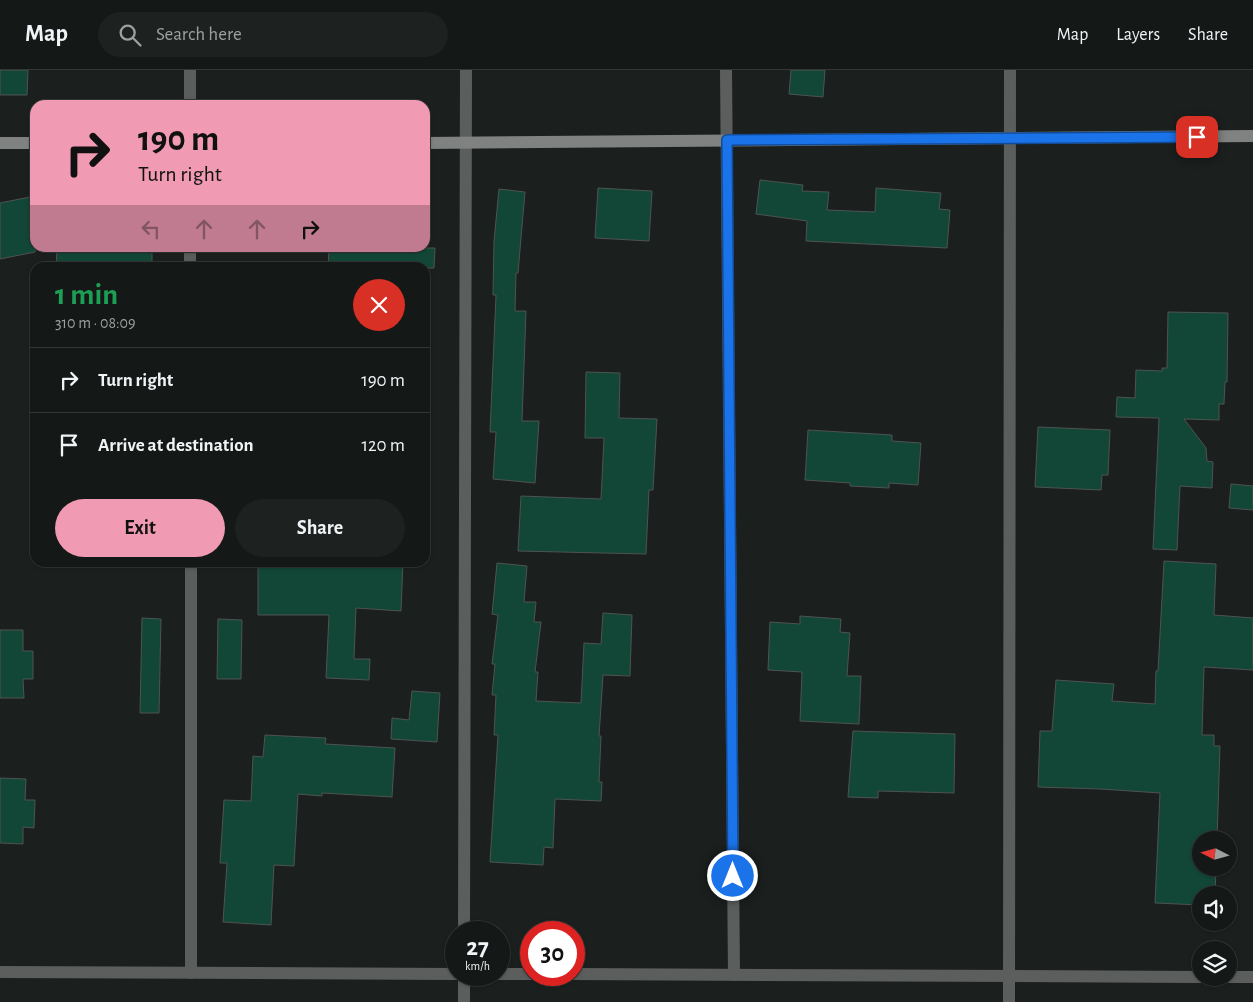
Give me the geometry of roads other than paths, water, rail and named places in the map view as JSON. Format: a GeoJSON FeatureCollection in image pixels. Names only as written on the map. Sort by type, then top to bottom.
{"type":"FeatureCollection","features":[{"type":"Feature","properties":{"kind":"main road"},"geometry":{"type":"LineString","coordinates":[[430,143],[1253,136]]}},
{"type":"Feature","properties":{"kind":"main road"},"geometry":{"type":"LineString","coordinates":[[0,143],[30,143]]}},
{"type":"Feature","properties":{"kind":"street"},"geometry":{"type":"LineString","coordinates":[[190,70],[190,100]]}},
{"type":"Feature","properties":{"kind":"street"},"geometry":{"type":"LineString","coordinates":[[464,921],[466,70]]}},
{"type":"Feature","properties":{"kind":"street"},"geometry":{"type":"LineString","coordinates":[[726,70],[734,975]]}},
{"type":"Feature","properties":{"kind":"street"},"geometry":{"type":"LineString","coordinates":[[1009,1002],[1010,70]]}},
{"type":"Feature","properties":{"kind":"street"},"geometry":{"type":"LineString","coordinates":[[191,567],[192,973]]}},
{"type":"Feature","properties":{"kind":"street"},"geometry":{"type":"LineString","coordinates":[[0,972],[445,974]]}},
{"type":"Feature","properties":{"kind":"street"},"geometry":{"type":"LineString","coordinates":[[585,974],[1192,977]]}},
{"type":"Feature","properties":{"kind":"street"},"geometry":{"type":"LineString","coordinates":[[1237,977],[1253,977]]}},
{"type":"Feature","properties":{"kind":"street"},"geometry":{"type":"LineString","coordinates":[[464,986],[464,1002]]}}]}
